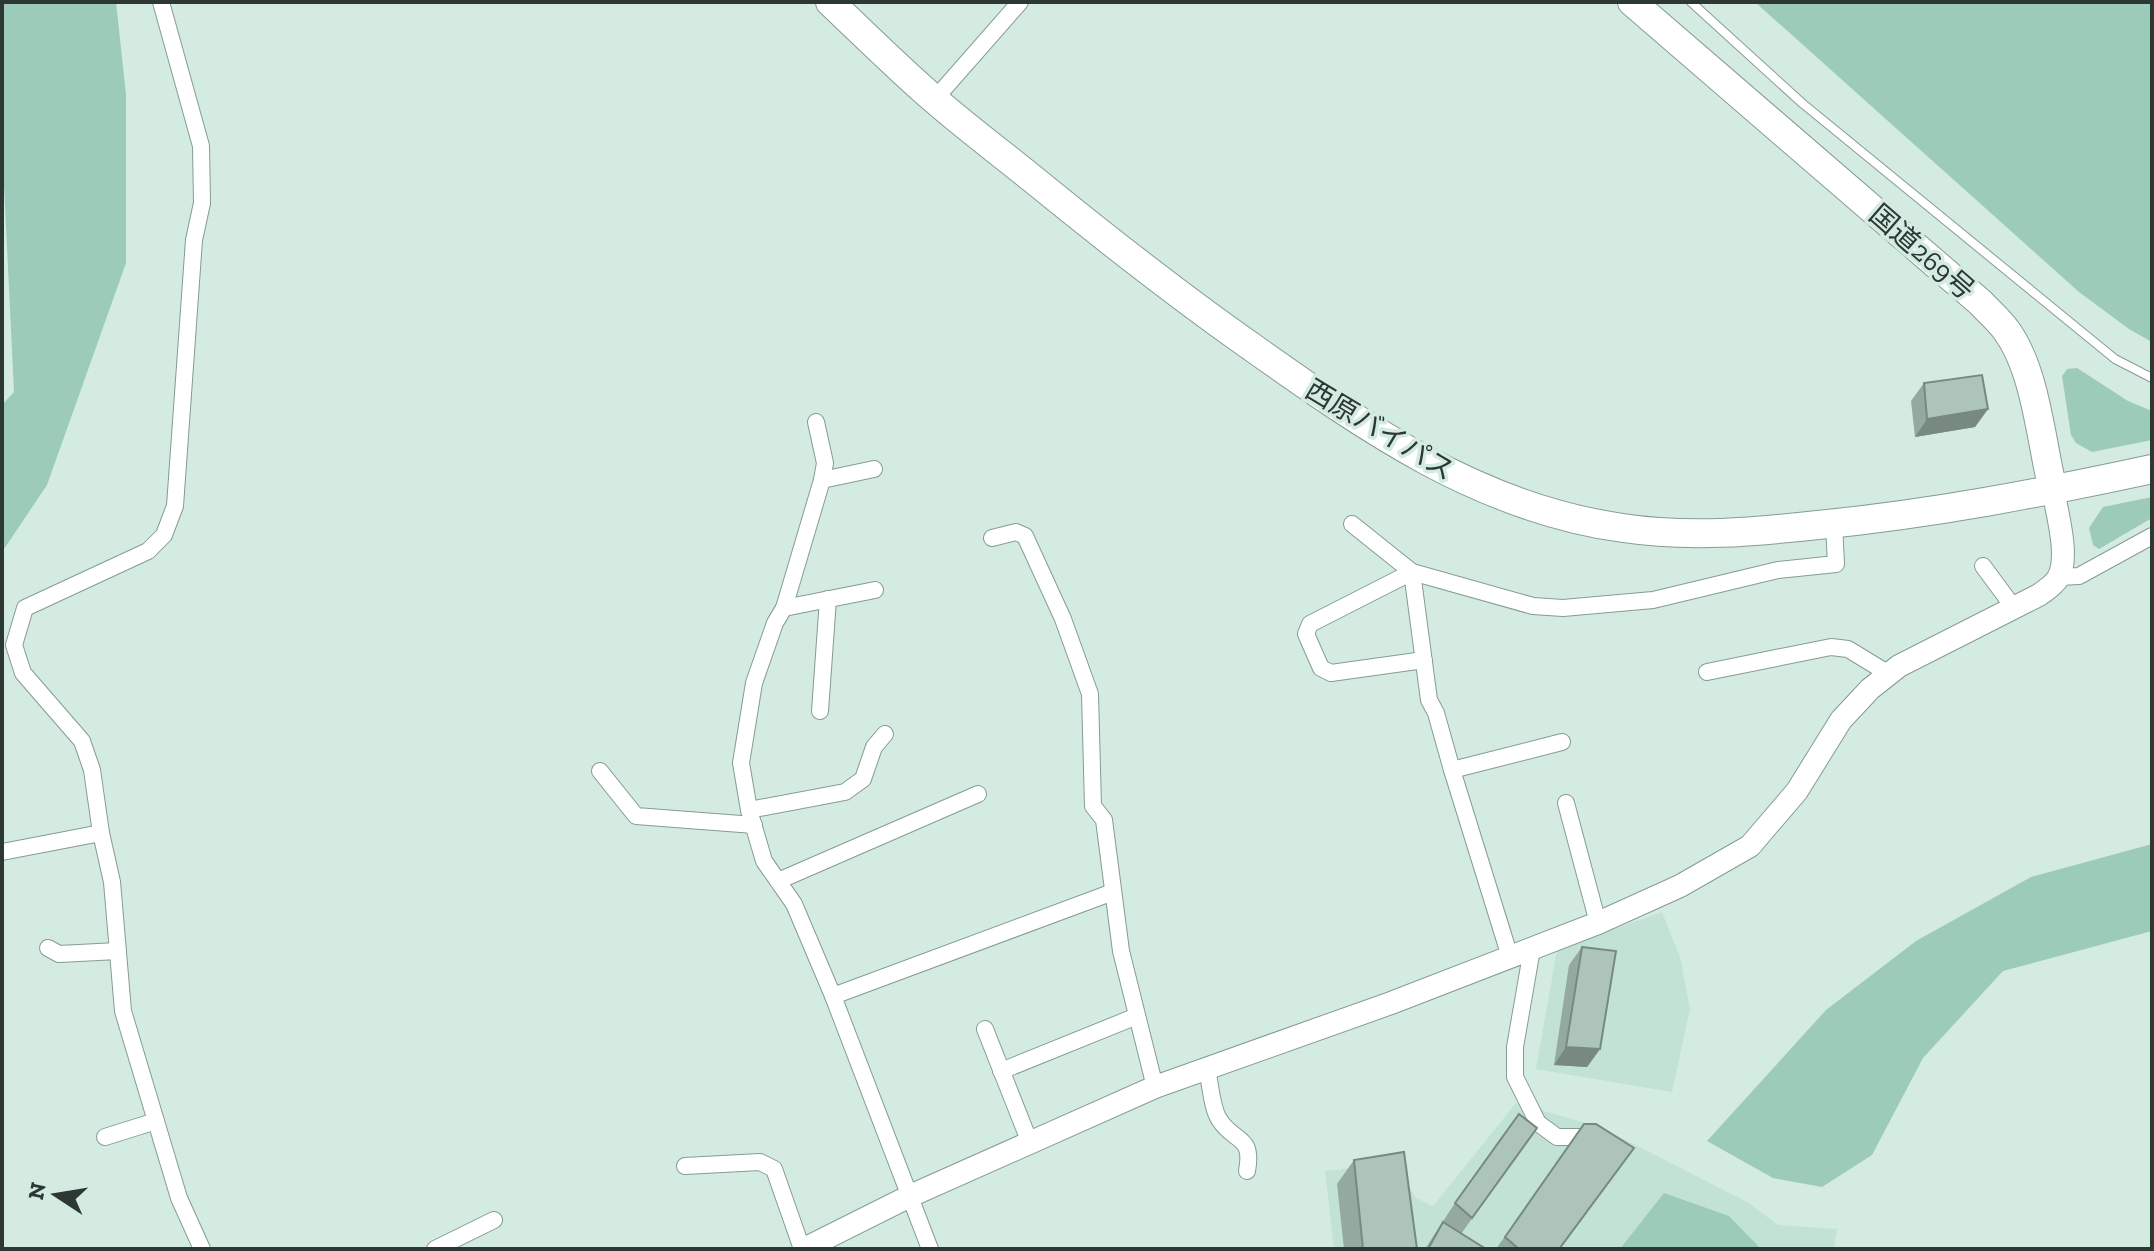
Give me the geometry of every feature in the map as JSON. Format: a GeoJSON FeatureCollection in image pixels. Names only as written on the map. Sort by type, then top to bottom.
{"type":"FeatureCollection","features":[{"type":"Feature","properties":{"kind":"highway","name":"西原バイパス"},"geometry":{"type":"LineString","coordinates":[[830,2],[934,100],[1215,322],[1364,424],[1434,467],[1484,490],[1537,509],[1623,529],[1667,533],[1745,533],[1834,524],[2053,490]]}},
{"type":"Feature","properties":{"kind":"highway","name":"国道269号"},"geometry":{"type":"LineString","coordinates":[[1632,2],[1981,303],[2007,332],[2023,363],[2033,395],[2053,490]]}},
{"type":"Feature","properties":{"kind":"highway"},"geometry":{"type":"LineString","coordinates":[[2053,490],[2152,469]]}},
{"type":"Feature","properties":{"kind":"street"},"geometry":{"type":"LineString","coordinates":[[161,2],[201,146],[202,203],[194,240],[175,506],[164,535],[148,551],[25,608],[14,645],[23,673],[82,741],[92,770],[112,882],[123,1011],[179,1198],[202,1249]]}},
{"type":"Feature","properties":{"kind":"street"},"geometry":{"type":"LineString","coordinates":[[934,100],[1020,2]]}},
{"type":"Feature","properties":{"kind":"street"},"geometry":{"type":"LineString","coordinates":[[816,422],[825,463],[822,480],[784,608],[775,623],[754,683],[741,763],[751,817],[764,861],[794,904],[833,996],[930,1249]]}},
{"type":"Feature","properties":{"kind":"street"},"geometry":{"type":"LineString","coordinates":[[822,480],[874,469]]}},
{"type":"Feature","properties":{"kind":"street"},"geometry":{"type":"LineString","coordinates":[[685,1166],[760,1162],[774,1169],[803,1249],[910,1196],[1155,1087],[1391,1003],[1598,923],[1680,886],[1750,846],[1797,791],[1841,720],[1870,689],[1899,666],[2039,595],[2059,577],[2063,552],[2053,490]]}},
{"type":"Feature","properties":{"kind":"street"},"geometry":{"type":"LineString","coordinates":[[1352,524],[1412,572],[1533,606],[1563,608],[1653,600],[1778,570],[1836,564],[1834,524]]}},
{"type":"Feature","properties":{"kind":"street"},"geometry":{"type":"LineString","coordinates":[[992,538],[1016,532],[1025,536],[1063,619],[1090,694],[1093,806],[1104,820],[1121,951],[1155,1087]]}},
{"type":"Feature","properties":{"kind":"street"},"geometry":{"type":"LineString","coordinates":[[2059,577],[2079,576],[2152,536]]}},
{"type":"Feature","properties":{"kind":"street"},"geometry":{"type":"LineString","coordinates":[[1983,566],[2014,608]]}},
{"type":"Feature","properties":{"kind":"street"},"geometry":{"type":"LineString","coordinates":[[1412,572],[1429,700],[1436,713],[1510,957]]}},
{"type":"Feature","properties":{"kind":"street"},"geometry":{"type":"LineString","coordinates":[[1412,572],[1310,624],[1306,634],[1321,668],[1331,673],[1424,660]]}},
{"type":"Feature","properties":{"kind":"street"},"geometry":{"type":"LineString","coordinates":[[784,608],[875,590]]}},
{"type":"Feature","properties":{"kind":"street"},"geometry":{"type":"LineString","coordinates":[[820,711],[828,599]]}},
{"type":"Feature","properties":{"kind":"street"},"geometry":{"type":"LineString","coordinates":[[1707,672],[1831,647],[1848,649],[1889,674]]}},
{"type":"Feature","properties":{"kind":"street"},"geometry":{"type":"LineString","coordinates":[[600,771],[636,816],[751,817],[845,792],[863,779],[874,747],[885,734]]}},
{"type":"Feature","properties":{"kind":"street"},"geometry":{"type":"LineString","coordinates":[[1452,770],[1562,742]]}},
{"type":"Feature","properties":{"kind":"street"},"geometry":{"type":"LineString","coordinates":[[778,881],[978,794]]}},
{"type":"Feature","properties":{"kind":"street"},"geometry":{"type":"LineString","coordinates":[[1566,803],[1598,923]]}},
{"type":"Feature","properties":{"kind":"street"},"geometry":{"type":"LineString","coordinates":[[2,852],[101,833]]}},
{"type":"Feature","properties":{"kind":"street"},"geometry":{"type":"LineString","coordinates":[[833,996],[1113,892]]}},
{"type":"Feature","properties":{"kind":"street"},"geometry":{"type":"LineString","coordinates":[[48,948],[59,954],[118,951]]}},
{"type":"Feature","properties":{"kind":"street"},"geometry":{"type":"LineString","coordinates":[[1532,949],[1515,1047],[1515,1077],[1538,1123],[1557,1137],[1581,1137],[1594,1142]]}},
{"type":"Feature","properties":{"kind":"street"},"geometry":{"type":"LineString","coordinates":[[1001,1071],[1137,1016]]}},
{"type":"Feature","properties":{"kind":"street"},"geometry":{"type":"LineString","coordinates":[[985,1029],[1030,1143]]}},
{"type":"Feature","properties":{"kind":"street"},"geometry":{"type":"LineString","coordinates":[[1207,1069],[1218,1119],[1245,1143],[1250,1156],[1247,1171]]}},
{"type":"Feature","properties":{"kind":"street"},"geometry":{"type":"LineString","coordinates":[[105,1137],[156,1121]]}},
{"type":"Feature","properties":{"kind":"street"},"geometry":{"type":"LineString","coordinates":[[435,1249],[494,1220]]}},
{"type":"Feature","properties":{"kind":"lane"},"geometry":{"type":"LineString","coordinates":[[1691,2],[1802,103],[2115,359],[2152,378]]}},
{"type":"Feature","properties":{"kind":"shaded area"},"geometry":{"type":"Polygon","coordinates":[[[2,2],[116,2],[126,95],[126,263],[47,485],[2,552],[2,405],[14,392],[2,143],[2,2]]]}},
{"type":"Feature","properties":{"kind":"shaded area"},"geometry":{"type":"Polygon","coordinates":[[[1755,2],[2152,2],[2152,342],[2079,292],[1755,2]]]}},
{"type":"Feature","properties":{"kind":"shaded area"},"geometry":{"type":"Polygon","coordinates":[[[2077,368],[2128,401],[2152,411],[2152,440],[2092,452],[2076,443],[2071,435],[2062,376],[2067,369],[2077,368]]]}},
{"type":"Feature","properties":{"kind":"shaded area"},"geometry":{"type":"Polygon","coordinates":[[[2152,497],[2152,518],[2099,549],[2093,545],[2089,528],[2103,507],[2152,497]]]}},
{"type":"Feature","properties":{"kind":"shaded area"},"geometry":{"type":"Polygon","coordinates":[[[2152,844],[2152,931],[2003,971],[1923,1058],[1872,1155],[1822,1187],[1773,1178],[1707,1141],[1826,1010],[1916,941],[2031,877],[2152,844]]]}},
{"type":"Feature","properties":{"kind":"shaded area"},"geometry":{"type":"Polygon","coordinates":[[[1662,912],[1680,957],[1690,1009],[1672,1092],[1536,1069],[1557,950],[1662,912]]]}},
{"type":"Feature","properties":{"kind":"shaded area"},"geometry":{"type":"Polygon","coordinates":[[[1516,1103],[1602,1128],[1747,1202],[1778,1225],[1837,1229],[1834,1249],[1334,1249],[1325,1171],[1393,1163],[1416,1198],[1433,1206],[1516,1103]]]}},
{"type":"Feature","properties":{"kind":"shaded area"},"geometry":{"type":"Polygon","coordinates":[[[1664,1193],[1729,1216],[1761,1249],[1620,1249],[1664,1193]]]}},
{"type":"Feature","properties":{"kind":"building"},"geometry":{"type":"Polygon","coordinates":[[[1982,375],[1988,409],[1927,419],[1924,383],[1982,375]]]}},
{"type":"Feature","properties":{"kind":"building"},"geometry":{"type":"Polygon","coordinates":[[[1582,947],[1616,951],[1600,1049],[1566,1047],[1582,947]]]}},
{"type":"Feature","properties":{"kind":"building"},"geometry":{"type":"Polygon","coordinates":[[[1519,1114],[1537,1128],[1472,1218],[1455,1203],[1519,1114]]]}},
{"type":"Feature","properties":{"kind":"building"},"geometry":{"type":"Polygon","coordinates":[[[1584,1124],[1596,1124],[1634,1148],[1559,1249],[1519,1249],[1505,1237],[1584,1124]]]}},
{"type":"Feature","properties":{"kind":"building"},"geometry":{"type":"Polygon","coordinates":[[[1404,1152],[1417,1249],[1363,1249],[1354,1160],[1404,1152]]]}},
{"type":"Feature","properties":{"kind":"building"},"geometry":{"type":"Polygon","coordinates":[[[1443,1222],[1486,1249],[1428,1249],[1443,1222]]]}}]}
